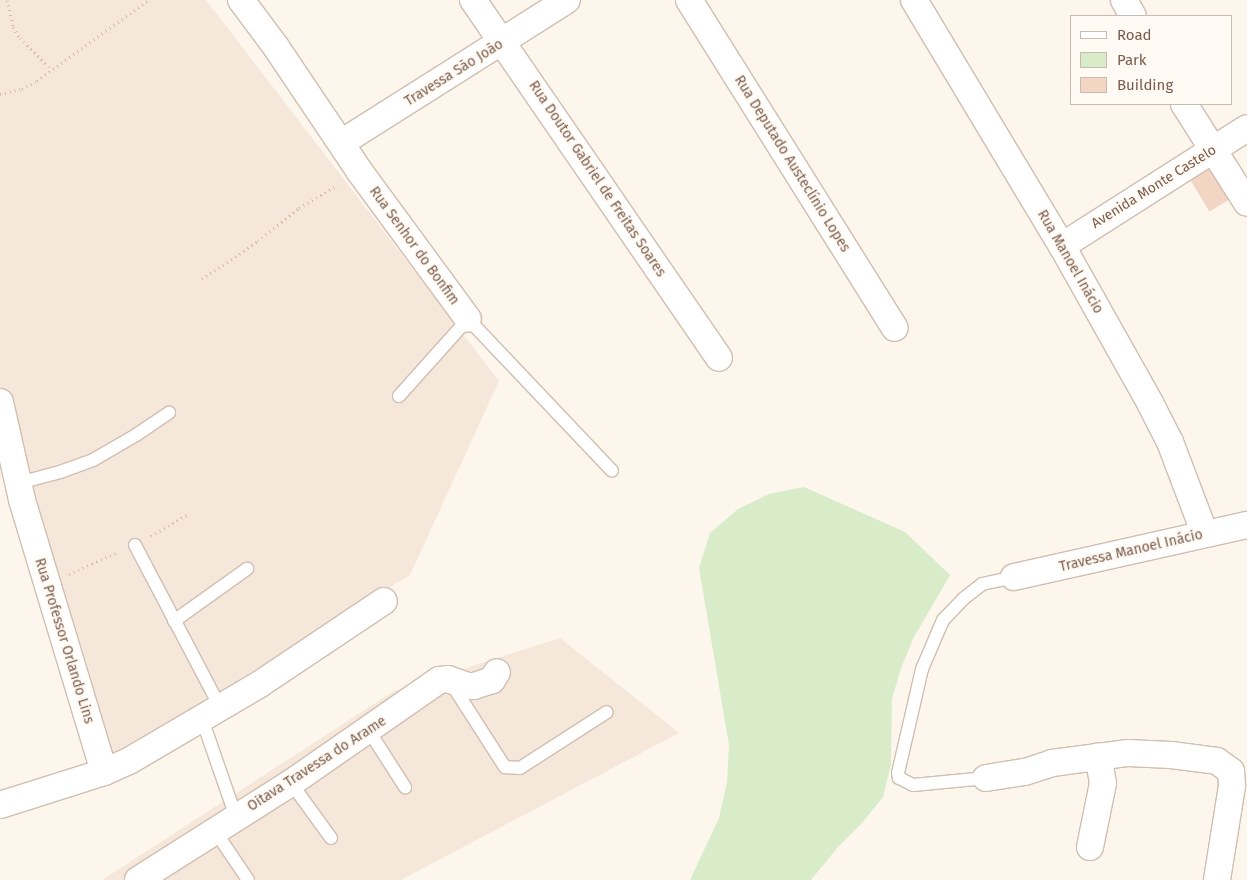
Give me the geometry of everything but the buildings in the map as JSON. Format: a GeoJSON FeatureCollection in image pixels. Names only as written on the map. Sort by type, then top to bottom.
{"type":"FeatureCollection","features":[{"type":"Feature","properties":{"kind":"street","name":"Rua Senhor do Bonfim"},"geometry":{"type":"LineString","coordinates":[[241,0],[276,47],[360,172],[468,319]]}},
{"type":"Feature","properties":{"kind":"street","name":"Rua Doutor Gabriel de Freitas Soares"},"geometry":{"type":"LineString","coordinates":[[473,0],[504,42],[719,358]]}},
{"type":"Feature","properties":{"kind":"street","name":"Travessa São João"},"geometry":{"type":"LineString","coordinates":[[341,144],[504,42],[567,0]]}},
{"type":"Feature","properties":{"kind":"street","name":"Rua Deputado Austeclínio Lopes"},"geometry":{"type":"LineString","coordinates":[[689,0],[895,328]]}},
{"type":"Feature","properties":{"kind":"street","name":"Rua Manoel Inácio"},"geometry":{"type":"LineString","coordinates":[[914,0],[1062,246],[1170,442],[1205,534]]}},
{"type":"Feature","properties":{"kind":"street"},"geometry":{"type":"LineString","coordinates":[[1124,0],[1132,15]]}},
{"type":"Feature","properties":{"kind":"street"},"geometry":{"type":"LineString","coordinates":[[1185,105],[1247,203]]}},
{"type":"Feature","properties":{"kind":"street","name":"Avenida Monte Castelo"},"geometry":{"type":"LineString","coordinates":[[1062,246],[1247,128]]}},
{"type":"Feature","properties":{"kind":"street","name":"Rua Professor Orlando Lins"},"geometry":{"type":"LineString","coordinates":[[0,402],[14,489],[104,772]]}},
{"type":"Feature","properties":{"kind":"street","name":"Travessa Manoel Inácio"},"geometry":{"type":"LineString","coordinates":[[1014,577],[1247,525]]}},
{"type":"Feature","properties":{"kind":"street"},"geometry":{"type":"LineString","coordinates":[[0,805],[104,772],[129,761],[260,684],[384,601]]}},
{"type":"Feature","properties":{"kind":"street"},"geometry":{"type":"LineString","coordinates":[[448,679],[467,686],[474,686],[492,680],[498,672]]}},
{"type":"Feature","properties":{"kind":"street","name":"Oitava Travessa do Arame"},"geometry":{"type":"LineString","coordinates":[[138,880],[291,783],[369,731],[440,680],[448,679]]}},
{"type":"Feature","properties":{"kind":"street"},"geometry":{"type":"LineString","coordinates":[[986,778],[1025,772],[1052,763],[1128,753],[1171,755],[1217,761],[1231,771],[1230,800],[1217,880]]}},
{"type":"Feature","properties":{"kind":"street"},"geometry":{"type":"LineString","coordinates":[[1090,847],[1102,783],[1098,756]]}},
{"type":"Feature","properties":{"kind":"lane"},"geometry":{"type":"LineString","coordinates":[[400,396],[468,319]]}},
{"type":"Feature","properties":{"kind":"lane","name":"Rua Senhor do Bonfim"},"geometry":{"type":"LineString","coordinates":[[468,319],[540,392],[612,471]]}},
{"type":"Feature","properties":{"kind":"lane"},"geometry":{"type":"LineString","coordinates":[[14,489],[93,460],[169,413]]}},
{"type":"Feature","properties":{"kind":"lane"},"geometry":{"type":"LineString","coordinates":[[134,545],[174,621],[211,713],[225,824],[248,880]]}},
{"type":"Feature","properties":{"kind":"lane"},"geometry":{"type":"LineString","coordinates":[[174,621],[247,569]]}},
{"type":"Feature","properties":{"kind":"lane"},"geometry":{"type":"LineString","coordinates":[[986,778],[913,785],[899,778],[898,773],[906,730],[922,669],[943,620],[963,599],[982,584],[1014,577]]}},
{"type":"Feature","properties":{"kind":"lane"},"geometry":{"type":"LineString","coordinates":[[448,679],[505,767],[520,768],[607,712]]}},
{"type":"Feature","properties":{"kind":"lane"},"geometry":{"type":"LineString","coordinates":[[369,731],[405,787]]}},
{"type":"Feature","properties":{"kind":"lane"},"geometry":{"type":"LineString","coordinates":[[291,783],[331,838]]}},
{"type":"Feature","properties":{"kind":"path"},"geometry":{"type":"LineString","coordinates":[[7,0],[13,27],[20,38],[51,69]]}},
{"type":"Feature","properties":{"kind":"path"},"geometry":{"type":"LineString","coordinates":[[0,94],[28,86],[148,0]]}},
{"type":"Feature","properties":{"kind":"path"},"geometry":{"type":"LineString","coordinates":[[202,279],[258,241],[299,208],[360,172]]}},
{"type":"Feature","properties":{"kind":"shaded area"},"geometry":{"type":"Polygon","coordinates":[[[0,0],[206,0],[499,381],[410,575],[94,768],[88,769],[0,456],[0,0]]]}},
{"type":"Feature","properties":{"kind":"shaded area"},"geometry":{"type":"Polygon","coordinates":[[[560,638],[679,733],[401,880],[102,880],[394,691],[560,638]]]}},
{"type":"Feature","properties":{"kind":"green space"},"geometry":{"type":"Polygon","coordinates":[[[804,487],[905,532],[950,575],[914,637],[901,668],[892,699],[891,764],[883,797],[862,823],[838,847],[811,880],[690,880],[719,818],[727,782],[729,745],[699,568],[710,533],[738,509],[769,494],[804,487]]]}}]}
